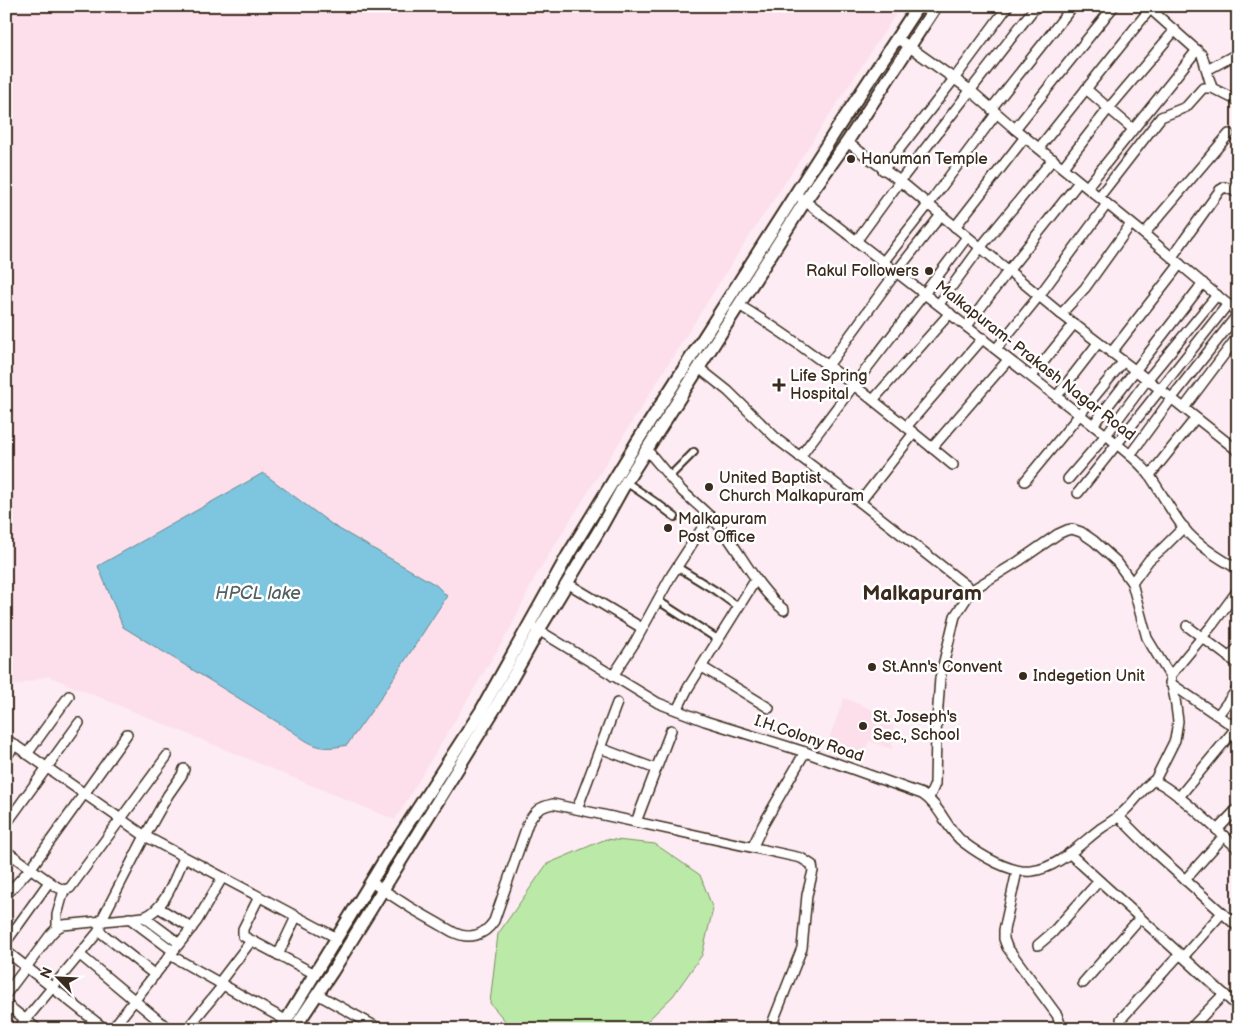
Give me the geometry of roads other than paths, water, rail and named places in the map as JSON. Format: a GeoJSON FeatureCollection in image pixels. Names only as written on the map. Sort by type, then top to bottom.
{"type":"FeatureCollection","features":[{"type":"Feature","properties":{"kind":"main road"},"geometry":{"type":"LineString","coordinates":[[292,1027],[315,974],[480,710],[528,624],[637,442],[795,194],[918,6]]}},
{"type":"Feature","properties":{"kind":"main road"},"geometry":{"type":"LineString","coordinates":[[292,1027],[317,994],[497,706],[539,630],[626,482],[805,201],[847,142],[936,6]]}},
{"type":"Feature","properties":{"kind":"street"},"geometry":{"type":"LineString","coordinates":[[883,170],[1008,6]]}},
{"type":"Feature","properties":{"kind":"street"},"geometry":{"type":"LineString","coordinates":[[857,240],[900,181],[1036,6]]}},
{"type":"Feature","properties":{"kind":"street"},"geometry":{"type":"LineString","coordinates":[[884,260],[928,205],[993,111],[1073,6]]}},
{"type":"Feature","properties":{"kind":"street"},"geometry":{"type":"LineString","coordinates":[[1015,129],[1114,6]]}},
{"type":"Feature","properties":{"kind":"street"},"geometry":{"type":"LineString","coordinates":[[1038,148],[1086,90],[1148,8],[1198,50],[1210,68],[1216,90]]}},
{"type":"Feature","properties":{"kind":"street"},"geometry":{"type":"LineString","coordinates":[[1063,167],[1109,108],[1176,30]]}},
{"type":"Feature","properties":{"kind":"street"},"geometry":{"type":"LineString","coordinates":[[896,38],[970,90],[1234,310]]}},
{"type":"Feature","properties":{"kind":"street"},"geometry":{"type":"LineString","coordinates":[[967,326],[1008,271],[1133,129],[1198,50]]}},
{"type":"Feature","properties":{"kind":"street"},"geometry":{"type":"LineString","coordinates":[[1210,68],[1235,55]]}},
{"type":"Feature","properties":{"kind":"street"},"geometry":{"type":"LineString","coordinates":[[1099,197],[1161,117],[1186,107],[1203,88],[1216,90],[1238,101]]}},
{"type":"Feature","properties":{"kind":"street"},"geometry":{"type":"LineString","coordinates":[[1086,90],[1133,129]]}},
{"type":"Feature","properties":{"kind":"street"},"geometry":{"type":"LineString","coordinates":[[1144,234],[1229,134]]}},
{"type":"Feature","properties":{"kind":"street"},"geometry":{"type":"LineString","coordinates":[[955,228],[1025,137]]}},
{"type":"Feature","properties":{"kind":"street"},"geometry":{"type":"LineString","coordinates":[[847,142],[900,181],[1061,314],[1238,451]]}},
{"type":"Feature","properties":{"kind":"street"},"geometry":{"type":"LineString","coordinates":[[939,304],[980,248],[1052,158]]}},
{"type":"Feature","properties":{"kind":"street"},"geometry":{"type":"LineString","coordinates":[[1172,257],[1220,190],[1225,188],[1237,192]]}},
{"type":"Feature","properties":{"kind":"street","name":"Malkapuram- Prakash Nagar Road"},"geometry":{"type":"LineString","coordinates":[[795,194],[884,260],[1130,455],[1150,475],[1165,502],[1188,533],[1212,554],[1238,569]]}},
{"type":"Feature","properties":{"kind":"street"},"geometry":{"type":"LineString","coordinates":[[996,349],[1039,296],[1107,204]]}},
{"type":"Feature","properties":{"kind":"street"},"geometry":{"type":"LineString","coordinates":[[827,367],[896,271],[941,215]]}},
{"type":"Feature","properties":{"kind":"street"},"geometry":{"type":"LineString","coordinates":[[1061,314],[1085,288],[1131,224]]}},
{"type":"Feature","properties":{"kind":"street"},"geometry":{"type":"LineString","coordinates":[[800,458],[853,385],[926,293],[967,237]]}},
{"type":"Feature","properties":{"kind":"street"},"geometry":{"type":"LineString","coordinates":[[1111,353],[1180,264]]}},
{"type":"Feature","properties":{"kind":"street"},"geometry":{"type":"LineString","coordinates":[[1093,425],[1203,283]]}},
{"type":"Feature","properties":{"kind":"street"},"geometry":{"type":"LineString","coordinates":[[1068,479],[1106,435],[1147,380],[1217,295]]}},
{"type":"Feature","properties":{"kind":"street"},"geometry":{"type":"LineString","coordinates":[[1130,455],[1234,310],[1238,298]]}},
{"type":"Feature","properties":{"kind":"street"},"geometry":{"type":"LineString","coordinates":[[739,306],[797,343],[873,400],[953,465]]}},
{"type":"Feature","properties":{"kind":"street"},"geometry":{"type":"LineString","coordinates":[[1078,493],[1160,389],[1234,310]]}},
{"type":"Feature","properties":{"kind":"street"},"geometry":{"type":"LineString","coordinates":[[873,400],[950,313]]}},
{"type":"Feature","properties":{"kind":"street"},"geometry":{"type":"LineString","coordinates":[[1032,376],[1074,324]]}},
{"type":"Feature","properties":{"kind":"street"},"geometry":{"type":"LineString","coordinates":[[1184,408],[1238,336]]}},
{"type":"Feature","properties":{"kind":"street"},"geometry":{"type":"LineString","coordinates":[[906,427],[983,338]]}},
{"type":"Feature","properties":{"kind":"street"},"geometry":{"type":"LineString","coordinates":[[1057,396],[1098,343]]}},
{"type":"Feature","properties":{"kind":"street"},"geometry":{"type":"LineString","coordinates":[[932,448],[1008,360]]}},
{"type":"Feature","properties":{"kind":"street"},"geometry":{"type":"LineString","coordinates":[[1025,481],[1123,362]]}},
{"type":"Feature","properties":{"kind":"street"},"geometry":{"type":"LineString","coordinates":[[699,368],[728,391],[778,440],[800,458],[860,502],[972,590]]}},
{"type":"Feature","properties":{"kind":"street"},"geometry":{"type":"LineString","coordinates":[[1150,475],[1195,418]]}},
{"type":"Feature","properties":{"kind":"street"},"geometry":{"type":"LineString","coordinates":[[860,502],[914,433]]}},
{"type":"Feature","properties":{"kind":"street"},"geometry":{"type":"LineString","coordinates":[[647,450],[669,477],[710,516],[773,602],[784,610]]}},
{"type":"Feature","properties":{"kind":"street"},"geometry":{"type":"LineString","coordinates":[[669,477],[694,452]]}},
{"type":"Feature","properties":{"kind":"street"},"geometry":{"type":"LineString","coordinates":[[626,482],[675,517]]}},
{"type":"Feature","properties":{"kind":"street"},"geometry":{"type":"LineString","coordinates":[[613,676],[676,567],[710,516]]}},
{"type":"Feature","properties":{"kind":"street"},"geometry":{"type":"LineString","coordinates":[[1132,583],[1149,560],[1184,527]]}},
{"type":"Feature","properties":{"kind":"street"},"geometry":{"type":"LineString","coordinates":[[929,798],[935,784],[940,678],[955,616],[962,602],[972,590],[1058,534],[1072,529],[1081,532],[1117,562],[1132,583],[1147,638],[1170,680],[1178,721],[1169,755],[1156,780],[1150,782],[1118,816],[1048,867],[1032,871],[1017,871],[1004,930],[1004,939],[1007,947],[1058,1015],[1062,1029]]}},
{"type":"Feature","properties":{"kind":"street"},"geometry":{"type":"LineString","coordinates":[[676,567],[716,591],[738,607]]}},
{"type":"Feature","properties":{"kind":"street"},"geometry":{"type":"LineString","coordinates":[[677,710],[756,580]]}},
{"type":"Feature","properties":{"kind":"street"},"geometry":{"type":"LineString","coordinates":[[567,583],[642,628]]}},
{"type":"Feature","properties":{"kind":"street"},"geometry":{"type":"LineString","coordinates":[[1170,680],[1238,590]]}},
{"type":"Feature","properties":{"kind":"street"},"geometry":{"type":"LineString","coordinates":[[657,600],[719,640]]}},
{"type":"Feature","properties":{"kind":"street","name":"I.H.Colony Road"},"geometry":{"type":"LineString","coordinates":[[528,624],[658,703],[705,721],[804,752],[929,798],[938,807],[962,842],[984,856],[1017,871]]}},
{"type":"Feature","properties":{"kind":"street"},"geometry":{"type":"LineString","coordinates":[[1187,626],[1238,664]]}},
{"type":"Feature","properties":{"kind":"street"},"geometry":{"type":"LineString","coordinates":[[1229,658],[1238,647]]}},
{"type":"Feature","properties":{"kind":"street"},"geometry":{"type":"LineString","coordinates":[[702,667],[769,708]]}},
{"type":"Feature","properties":{"kind":"street"},"geometry":{"type":"LineString","coordinates":[[1170,680],[1237,728],[1179,797]]}},
{"type":"Feature","properties":{"kind":"street"},"geometry":{"type":"LineString","coordinates":[[1218,715],[1238,688]]}},
{"type":"Feature","properties":{"kind":"street"},"geometry":{"type":"LineString","coordinates":[[27,754],[69,696]]}},
{"type":"Feature","properties":{"kind":"street"},"geometry":{"type":"LineString","coordinates":[[577,809],[617,704]]}},
{"type":"Feature","properties":{"kind":"street"},"geometry":{"type":"LineString","coordinates":[[6,824],[79,724]]}},
{"type":"Feature","properties":{"kind":"street"},"geometry":{"type":"LineString","coordinates":[[636,822],[671,730]]}},
{"type":"Feature","properties":{"kind":"street"},"geometry":{"type":"LineString","coordinates":[[6,895],[31,868],[127,734]]}},
{"type":"Feature","properties":{"kind":"street"},"geometry":{"type":"LineString","coordinates":[[6,739],[145,836],[337,938]]}},
{"type":"Feature","properties":{"kind":"street"},"geometry":{"type":"LineString","coordinates":[[6,756],[15,745]]}},
{"type":"Feature","properties":{"kind":"street"},"geometry":{"type":"LineString","coordinates":[[600,748],[656,769]]}},
{"type":"Feature","properties":{"kind":"street"},"geometry":{"type":"LineString","coordinates":[[753,846],[804,752]]}},
{"type":"Feature","properties":{"kind":"street"},"geometry":{"type":"LineString","coordinates":[[6,851],[57,887],[64,890],[70,888],[167,756]]}},
{"type":"Feature","properties":{"kind":"street"},"geometry":{"type":"LineString","coordinates":[[18,1029],[99,931],[101,921],[145,836],[184,769]]}},
{"type":"Feature","properties":{"kind":"street"},"geometry":{"type":"LineString","coordinates":[[1156,780],[1179,797],[1238,849]]}},
{"type":"Feature","properties":{"kind":"street"},"geometry":{"type":"LineString","coordinates":[[371,882],[454,932],[460,935],[474,936],[486,930],[494,921],[528,823],[535,811],[542,806],[553,804],[753,846],[801,858],[812,865],[813,871],[807,895],[802,948],[770,1029]]}},
{"type":"Feature","properties":{"kind":"street"},"geometry":{"type":"LineString","coordinates":[[1185,880],[1238,808]]}},
{"type":"Feature","properties":{"kind":"street"},"geometry":{"type":"LineString","coordinates":[[1118,816],[1238,927]]}},
{"type":"Feature","properties":{"kind":"street"},"geometry":{"type":"LineString","coordinates":[[1069,853],[1238,1007]]}},
{"type":"Feature","properties":{"kind":"street"},"geometry":{"type":"LineString","coordinates":[[6,994],[57,928],[144,917],[154,913],[159,908],[184,858]]}},
{"type":"Feature","properties":{"kind":"street"},"geometry":{"type":"LineString","coordinates":[[112,1029],[192,928],[222,878]]}},
{"type":"Feature","properties":{"kind":"street"},"geometry":{"type":"LineString","coordinates":[[1038,945],[1052,933],[1099,881]]}},
{"type":"Feature","properties":{"kind":"street"},"geometry":{"type":"LineString","coordinates":[[6,942],[49,882]]}},
{"type":"Feature","properties":{"kind":"street"},"geometry":{"type":"LineString","coordinates":[[57,928],[57,915],[64,890]]}},
{"type":"Feature","properties":{"kind":"street"},"geometry":{"type":"LineString","coordinates":[[259,897],[242,932],[243,936],[315,974]]}},
{"type":"Feature","properties":{"kind":"street"},"geometry":{"type":"LineString","coordinates":[[159,908],[192,928]]}},
{"type":"Feature","properties":{"kind":"street"},"geometry":{"type":"LineString","coordinates":[[1121,1019],[1222,913]]}},
{"type":"Feature","properties":{"kind":"street"},"geometry":{"type":"LineString","coordinates":[[144,917],[179,942]]}},
{"type":"Feature","properties":{"kind":"street"},"geometry":{"type":"LineString","coordinates":[[278,955],[296,917]]}},
{"type":"Feature","properties":{"kind":"street"},"geometry":{"type":"LineString","coordinates":[[129,918],[172,953],[292,1027]]}},
{"type":"Feature","properties":{"kind":"street"},"geometry":{"type":"LineString","coordinates":[[1083,982],[1140,918]]}},
{"type":"Feature","properties":{"kind":"street"},"geometry":{"type":"LineString","coordinates":[[99,931],[155,975]]}},
{"type":"Feature","properties":{"kind":"street"},"geometry":{"type":"LineString","coordinates":[[187,1029],[251,941]]}},
{"type":"Feature","properties":{"kind":"street"},"geometry":{"type":"LineString","coordinates":[[6,951],[105,1029]]}},
{"type":"Feature","properties":{"kind":"street"},"geometry":{"type":"LineString","coordinates":[[80,954],[170,1029]]}},
{"type":"Feature","properties":{"kind":"street"},"geometry":{"type":"LineString","coordinates":[[317,994],[380,1029]]}},
{"type":"Feature","properties":{"kind":"street"},"geometry":{"type":"LineString","coordinates":[[1190,1029],[1224,994]]}},
{"type":"Feature","properties":{"kind":"street"},"geometry":{"type":"LineString","coordinates":[[6,1004],[37,1029]]}},
{"type":"Feature","properties":{"kind":"street"},"geometry":{"type":"LineString","coordinates":[[359,1029],[364,1020]]}},
{"type":"Feature","properties":{"kind":"street"},"geometry":{"type":"LineString","coordinates":[[709,1029],[711,1027],[722,1029]]}},
{"type":"Feature","properties":{"kind":"water","name":"HPCL lake"},"geometry":{"type":"Polygon","coordinates":[[[263,473],[334,526],[436,585],[447,596],[380,699],[347,745],[323,747],[311,744],[123,627],[98,566],[263,473]]]}},
{"type":"Feature","properties":{"kind":"place","name":"Hanuman Temple"},"geometry":{"type":"Point","coordinates":[851,159]}},
{"type":"Feature","properties":{"kind":"place","name":"Rakul Followers"},"geometry":{"type":"Point","coordinates":[929,271]}},
{"type":"Feature","properties":{"kind":"place","name":"Life Spring Hospital"},"geometry":{"type":"Point","coordinates":[779,385]}},
{"type":"Feature","properties":{"kind":"place","name":"United Baptist Church Malkapuram"},"geometry":{"type":"Point","coordinates":[709,487]}},
{"type":"Feature","properties":{"kind":"place","name":"Malkapuram Post Office"},"geometry":{"type":"Point","coordinates":[668,528]}},
{"type":"Feature","properties":{"kind":"place","name":"St.Ann's Convent"},"geometry":{"type":"Point","coordinates":[872,667]}},
{"type":"Feature","properties":{"kind":"place","name":"Indegetion Unit"},"geometry":{"type":"Point","coordinates":[1023,676]}},
{"type":"Feature","properties":{"kind":"place","name":"St. Joseph's Sec., School"},"geometry":{"type":"Point","coordinates":[863,726]}},
{"type":"Feature","properties":{"kind":"district","name":"Malkapuram"},"geometry":{"type":"Point","coordinates":[922,593]}}]}
